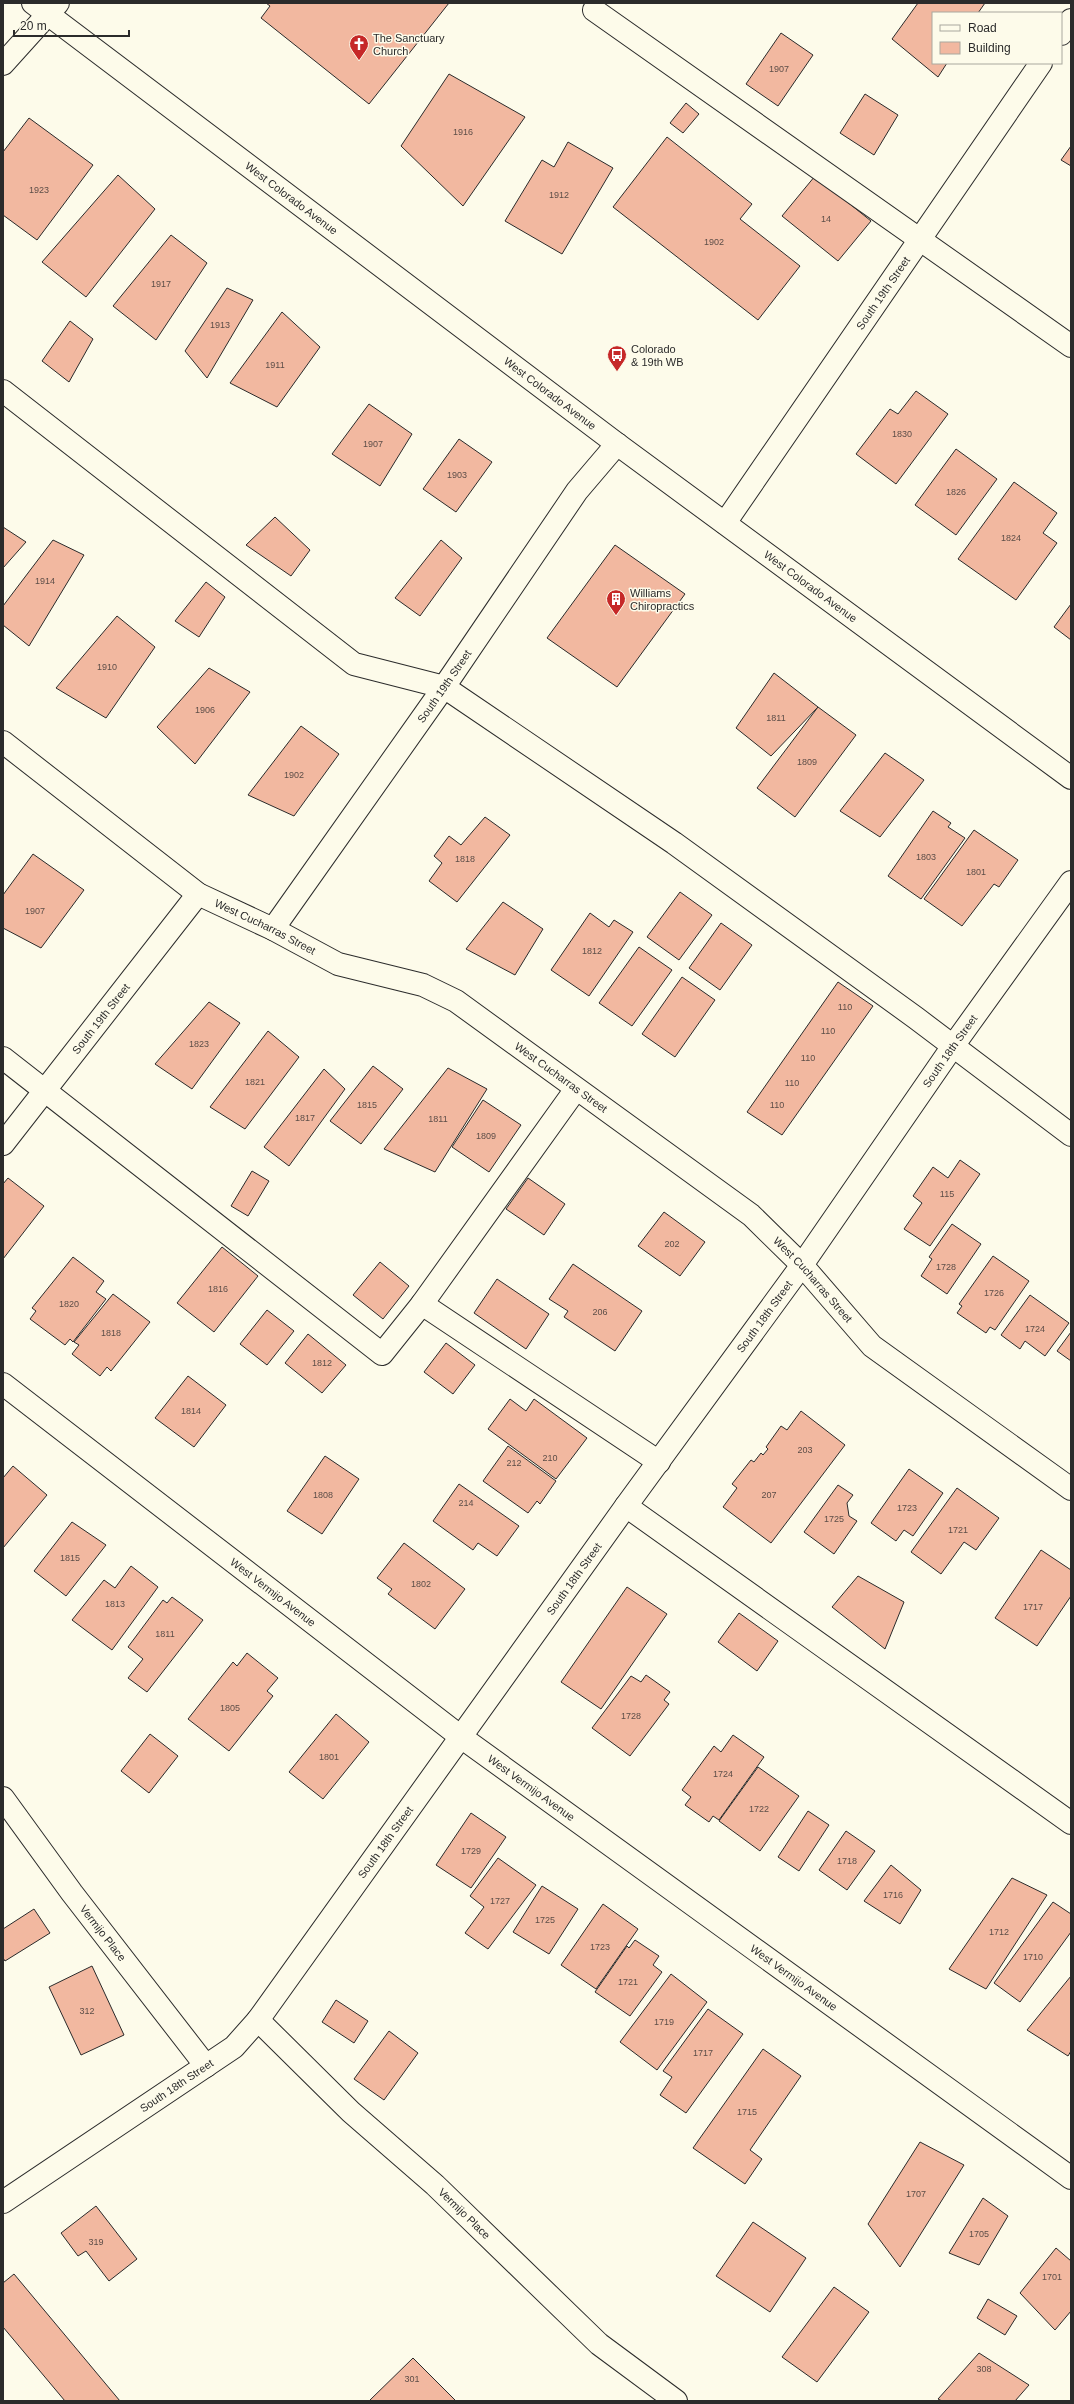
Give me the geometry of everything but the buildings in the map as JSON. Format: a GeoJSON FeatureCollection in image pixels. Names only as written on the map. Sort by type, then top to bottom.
{"type":"FeatureCollection","features":[{"type":"Feature","properties":{"kind":"street"},"geometry":{"type":"LineString","coordinates":[[3,64],[47,7]]}},
{"type":"Feature","properties":{"kind":"street","name":"West Colorado Avenue"},"geometry":{"type":"LineString","coordinates":[[47,7],[617,444],[1071,778]]}},
{"type":"Feature","properties":{"kind":"street"},"geometry":{"type":"LineString","coordinates":[[594,10],[921,238],[1071,346]]}},
{"type":"Feature","properties":{"kind":"street"},"geometry":{"type":"LineString","coordinates":[[1062,33],[1071,20]]}},
{"type":"Feature","properties":{"kind":"street","name":"South 19th Street"},"geometry":{"type":"LineString","coordinates":[[725,523],[1040,64]]}},
{"type":"Feature","properties":{"kind":"street"},"geometry":{"type":"LineString","coordinates":[[3,391],[354,664],[444,687],[674,843],[953,1046],[1071,1135]]}},
{"type":"Feature","properties":{"kind":"street","name":"South 19th Street"},"geometry":{"type":"LineString","coordinates":[[273,929],[444,687],[577,491],[617,444]]}},
{"type":"Feature","properties":{"kind":"street","name":"West Cucharras Street"},"geometry":{"type":"LineString","coordinates":[[3,742],[198,894],[273,929],[338,964],[423,985],[456,1001],[751,1215],[802,1265],[872,1346],[1071,1489]]}},
{"type":"Feature","properties":{"kind":"street","name":"South 18th Street"},"geometry":{"type":"LineString","coordinates":[[3,2202],[234,2047],[258,2020],[626,1506],[802,1265],[953,1046],[1071,882]]}},
{"type":"Feature","properties":{"kind":"street","name":"South 19th Street"},"geometry":{"type":"LineString","coordinates":[[3,1144],[198,894]]}},
{"type":"Feature","properties":{"kind":"street"},"geometry":{"type":"LineString","coordinates":[[3,1058],[382,1354],[422,1304],[576,1089]]}},
{"type":"Feature","properties":{"kind":"street"},"geometry":{"type":"LineString","coordinates":[[422,1304],[659,1462]]}},
{"type":"Feature","properties":{"kind":"street","name":"West Vermijo Avenue"},"geometry":{"type":"LineString","coordinates":[[3,1384],[461,1737],[1071,2178]]}},
{"type":"Feature","properties":{"kind":"street"},"geometry":{"type":"LineString","coordinates":[[626,1506],[1071,1822]]}},
{"type":"Feature","properties":{"kind":"street","name":"Vermijo Place"},"geometry":{"type":"LineString","coordinates":[[3,1798],[72,1894],[206,2066]]}},
{"type":"Feature","properties":{"kind":"street","name":"Vermijo Place"},"geometry":{"type":"LineString","coordinates":[[258,2020],[351,2112],[435,2186],[599,2344],[676,2401]]}},
{"type":"Feature","properties":{"kind":"place","name":"The Sanctuary Church"},"geometry":{"type":"Point","coordinates":[359,61]}},
{"type":"Feature","properties":{"kind":"place","name":"Colorado & 19th WB"},"geometry":{"type":"Point","coordinates":[617,372]}},
{"type":"Feature","properties":{"kind":"place","name":"Williams Chiropractics"},"geometry":{"type":"Point","coordinates":[616,616]}}]}
